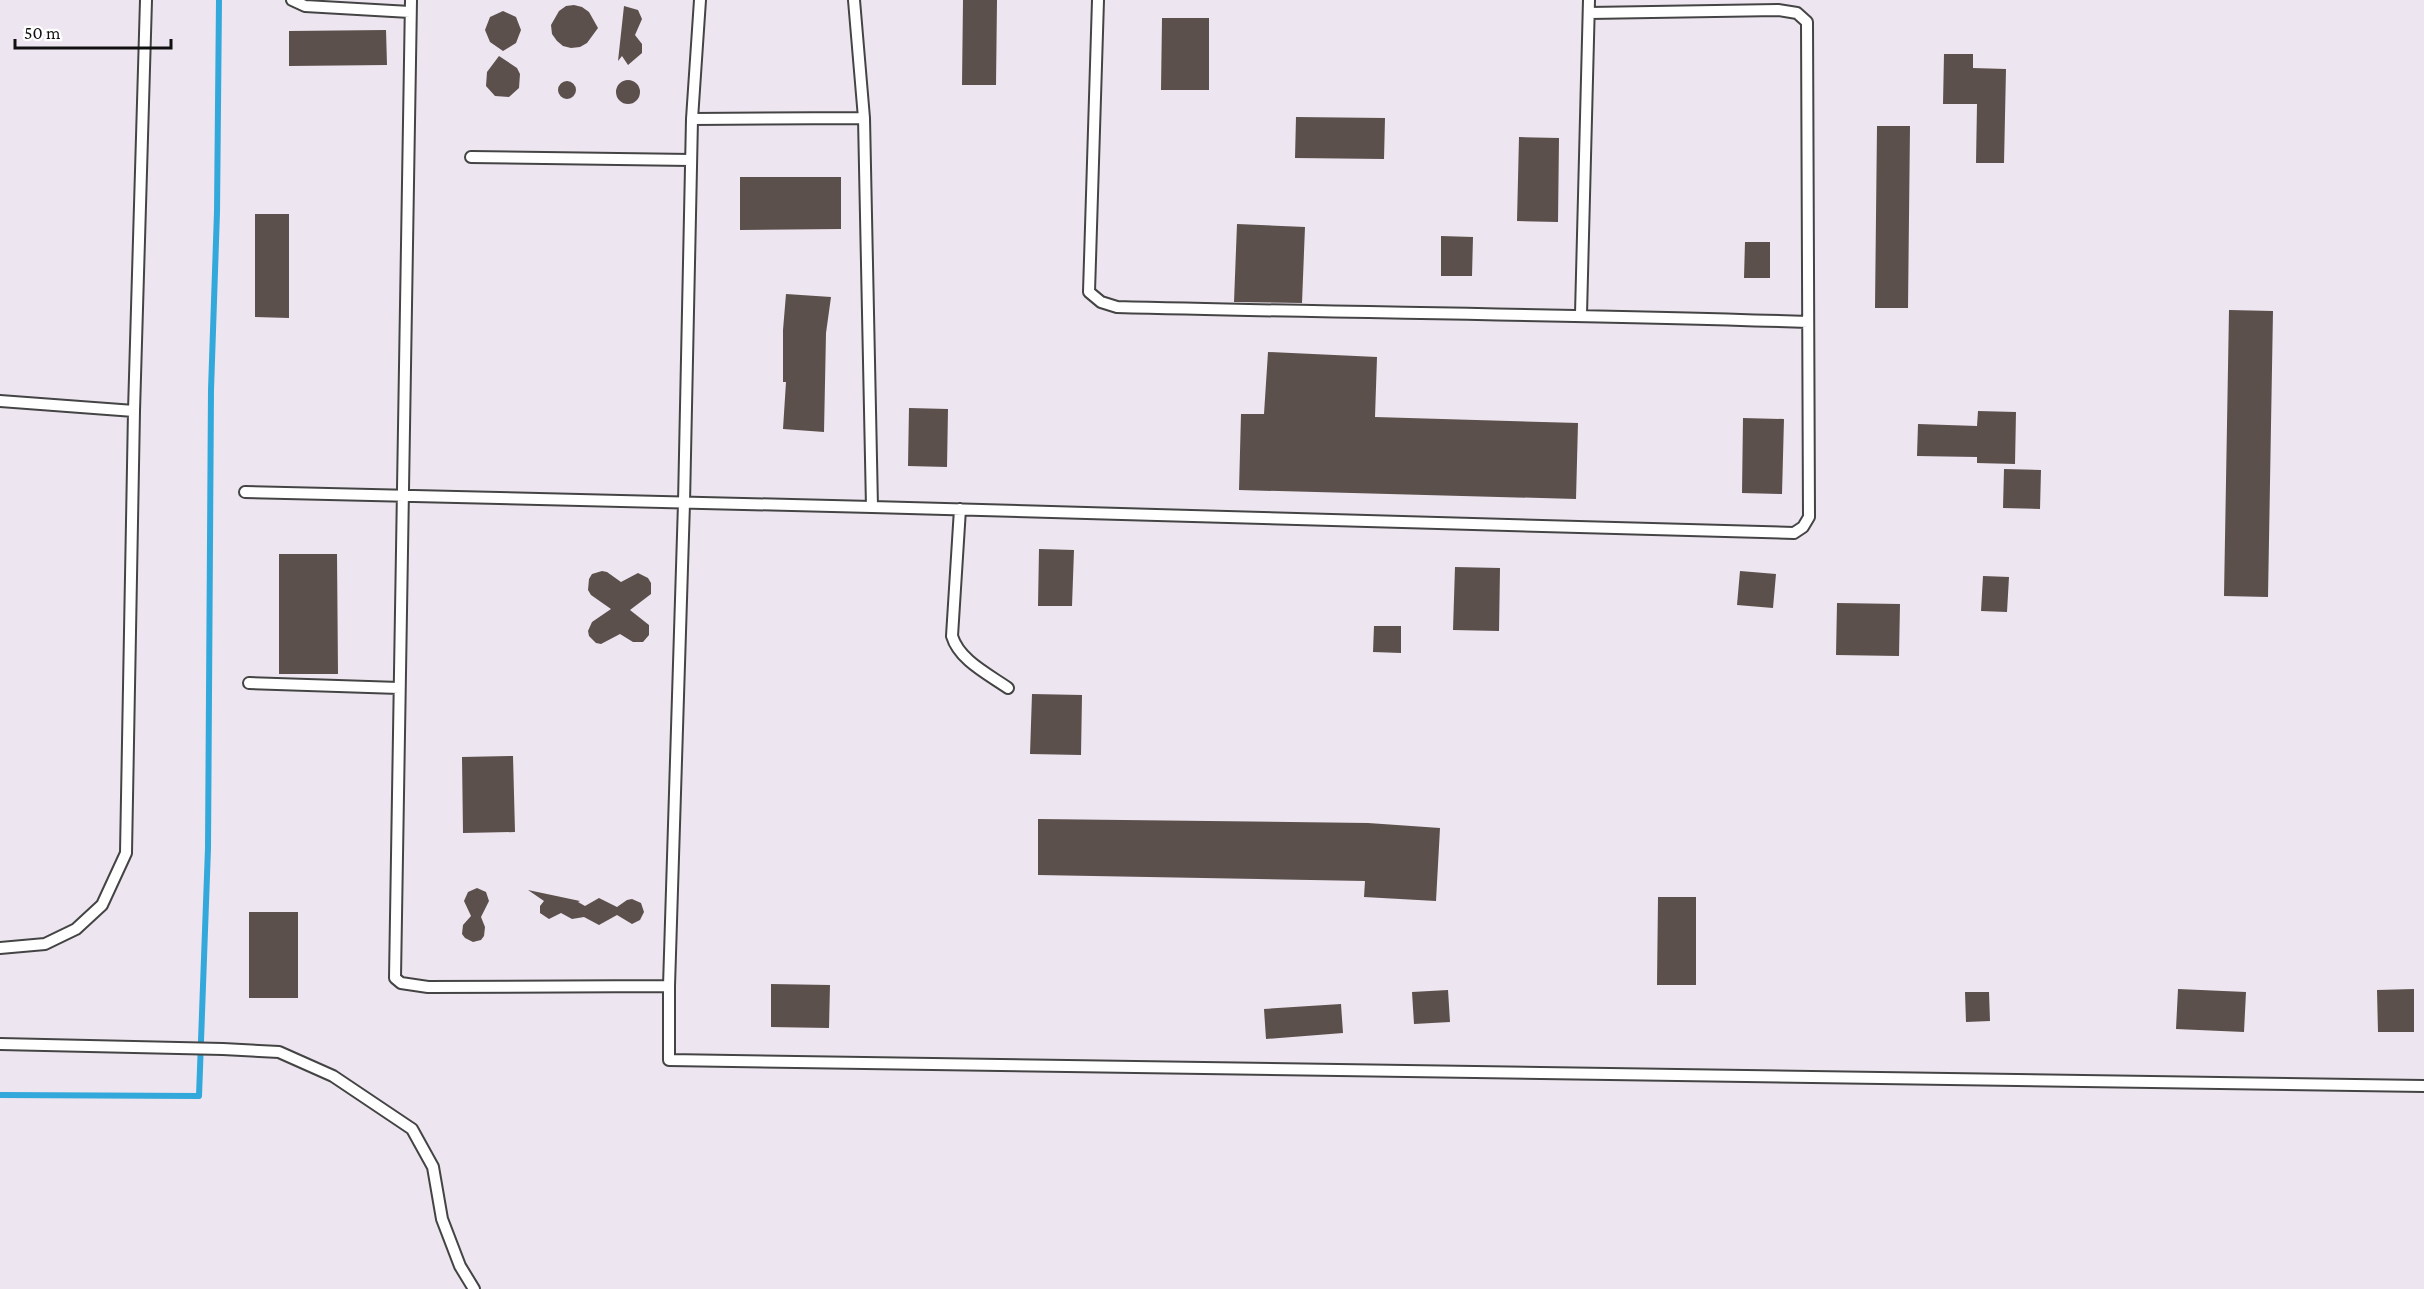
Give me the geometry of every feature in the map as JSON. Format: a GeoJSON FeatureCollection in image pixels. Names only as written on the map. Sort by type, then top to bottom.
{"type":"FeatureCollection","features":[{"type":"Feature","properties":{"kind":"lane"},"geometry":{"type":"LineString","coordinates":[[0,948],[45,944],[76,929],[102,905],[126,853],[134,411],[146,0]]}},
{"type":"Feature","properties":{"kind":"lane"},"geometry":{"type":"LineString","coordinates":[[292,0],[305,6],[410,12]]}},
{"type":"Feature","properties":{"kind":"lane"},"geometry":{"type":"LineString","coordinates":[[411,0],[395,978],[401,983],[428,987],[669,986]]}},
{"type":"Feature","properties":{"kind":"lane"},"geometry":{"type":"LineString","coordinates":[[700,0],[692,119],[684,503],[669,986],[669,1060],[2424,1086]]}},
{"type":"Feature","properties":{"kind":"lane"},"geometry":{"type":"LineString","coordinates":[[854,0],[864,118],[872,507]]}},
{"type":"Feature","properties":{"kind":"lane"},"geometry":{"type":"LineString","coordinates":[[1098,0],[1089,292],[1101,302],[1117,306],[1321,312],[1581,314],[1808,322]]}},
{"type":"Feature","properties":{"kind":"lane"},"geometry":{"type":"LineString","coordinates":[[1581,314],[1589,0]]}},
{"type":"Feature","properties":{"kind":"lane"},"geometry":{"type":"LineString","coordinates":[[245,492],[1794,532],[1803,527],[1809,517],[1806,22],[1797,13],[1778,10],[1589,13]]}},
{"type":"Feature","properties":{"kind":"lane"},"geometry":{"type":"LineString","coordinates":[[692,119],[864,118]]}},
{"type":"Feature","properties":{"kind":"lane"},"geometry":{"type":"LineString","coordinates":[[471,157],[691,160]]}},
{"type":"Feature","properties":{"kind":"lane"},"geometry":{"type":"LineString","coordinates":[[0,401],[134,411]]}},
{"type":"Feature","properties":{"kind":"lane"},"geometry":{"type":"LineString","coordinates":[[960,509],[952,636],[962,654],[1008,688]]}},
{"type":"Feature","properties":{"kind":"lane"},"geometry":{"type":"LineString","coordinates":[[249,683],[399,688]]}},
{"type":"Feature","properties":{"kind":"lane"},"geometry":{"type":"LineString","coordinates":[[0,1044],[279,1052],[333,1076],[381,1106],[412,1129],[433,1167],[442,1219],[460,1266],[474,1289]]}},
{"type":"Feature","properties":{"kind":"shaded area"},"geometry":{"type":"Polygon","coordinates":[[[0,0],[2424,0],[2424,1289],[0,1289],[0,0]]]}},
{"type":"Feature","properties":{"kind":"building"},"geometry":{"type":"Polygon","coordinates":[[[963,0],[997,0],[996,85],[962,85],[963,0]]]}},
{"type":"Feature","properties":{"kind":"building"},"geometry":{"type":"Polygon","coordinates":[[[574,5],[589,12],[598,28],[587,43],[571,48],[557,41],[552,34],[551,25],[559,11],[566,6],[574,5]]]}},
{"type":"Feature","properties":{"kind":"building"},"geometry":{"type":"Polygon","coordinates":[[[624,6],[638,10],[642,19],[635,35],[642,44],[642,53],[628,65],[622,56],[618,61],[624,6]]]}},
{"type":"Feature","properties":{"kind":"building"},"geometry":{"type":"Polygon","coordinates":[[[503,11],[516,17],[521,30],[516,43],[503,51],[490,42],[485,30],[490,17],[503,11]]]}},
{"type":"Feature","properties":{"kind":"building"},"geometry":{"type":"Polygon","coordinates":[[[1162,18],[1209,18],[1209,90],[1161,90],[1162,18]]]}},
{"type":"Feature","properties":{"kind":"building"},"geometry":{"type":"Polygon","coordinates":[[[386,30],[387,65],[289,66],[289,31],[386,30]]]}},
{"type":"Feature","properties":{"kind":"building"},"geometry":{"type":"Polygon","coordinates":[[[1944,54],[1973,54],[1973,68],[2006,69],[2004,163],[1976,163],[1977,104],[1943,104],[1944,54]]]}},
{"type":"Feature","properties":{"kind":"building"},"geometry":{"type":"Polygon","coordinates":[[[499,56],[517,68],[520,74],[519,88],[509,97],[495,96],[486,86],[487,72],[499,56]]]}},
{"type":"Feature","properties":{"kind":"building"},"geometry":{"type":"Polygon","coordinates":[[[628,80],[637,83],[640,92],[637,101],[628,104],[619,101],[616,92],[619,83],[628,80]]]}},
{"type":"Feature","properties":{"kind":"building"},"geometry":{"type":"Polygon","coordinates":[[[567,81],[573,84],[576,90],[573,96],[567,99],[561,96],[558,90],[561,84],[567,81]]]}},
{"type":"Feature","properties":{"kind":"building"},"geometry":{"type":"Polygon","coordinates":[[[1296,117],[1385,118],[1384,159],[1295,158],[1296,117]]]}},
{"type":"Feature","properties":{"kind":"building"},"geometry":{"type":"Polygon","coordinates":[[[1877,126],[1910,126],[1908,308],[1875,308],[1877,126]]]}},
{"type":"Feature","properties":{"kind":"building"},"geometry":{"type":"Polygon","coordinates":[[[1519,137],[1559,138],[1558,222],[1517,221],[1519,137]]]}},
{"type":"Feature","properties":{"kind":"building"},"geometry":{"type":"Polygon","coordinates":[[[740,177],[841,177],[841,229],[740,230],[740,177]]]}},
{"type":"Feature","properties":{"kind":"building"},"geometry":{"type":"Polygon","coordinates":[[[255,214],[289,214],[289,318],[255,317],[255,214]]]}},
{"type":"Feature","properties":{"kind":"building"},"geometry":{"type":"Polygon","coordinates":[[[1237,224],[1305,227],[1302,303],[1234,302],[1237,224]]]}},
{"type":"Feature","properties":{"kind":"building"},"geometry":{"type":"Polygon","coordinates":[[[1441,236],[1473,237],[1472,276],[1441,276],[1441,236]]]}},
{"type":"Feature","properties":{"kind":"building"},"geometry":{"type":"Polygon","coordinates":[[[1745,242],[1770,242],[1770,278],[1744,278],[1745,242]]]}},
{"type":"Feature","properties":{"kind":"building"},"geometry":{"type":"Polygon","coordinates":[[[786,294],[831,297],[826,333],[824,432],[783,429],[786,382],[783,382],[783,330],[786,294]]]}},
{"type":"Feature","properties":{"kind":"building"},"geometry":{"type":"Polygon","coordinates":[[[2229,310],[2273,311],[2268,597],[2224,596],[2229,310]]]}},
{"type":"Feature","properties":{"kind":"building"},"geometry":{"type":"Polygon","coordinates":[[[1268,352],[1377,357],[1375,417],[1578,423],[1576,499],[1239,490],[1241,414],[1264,414],[1268,352]]]}},
{"type":"Feature","properties":{"kind":"building"},"geometry":{"type":"Polygon","coordinates":[[[909,408],[948,409],[947,467],[908,466],[909,408]]]}},
{"type":"Feature","properties":{"kind":"building"},"geometry":{"type":"Polygon","coordinates":[[[1978,411],[2016,412],[2015,464],[1977,463],[1977,457],[1917,456],[1918,424],[1977,426],[1978,411]]]}},
{"type":"Feature","properties":{"kind":"building"},"geometry":{"type":"Polygon","coordinates":[[[1743,418],[1784,419],[1782,494],[1742,493],[1743,418]]]}},
{"type":"Feature","properties":{"kind":"building"},"geometry":{"type":"Polygon","coordinates":[[[2004,469],[2041,470],[2040,509],[2003,508],[2004,469]]]}},
{"type":"Feature","properties":{"kind":"building"},"geometry":{"type":"Polygon","coordinates":[[[1039,549],[1074,550],[1072,606],[1038,606],[1039,549]]]}},
{"type":"Feature","properties":{"kind":"building"},"geometry":{"type":"Polygon","coordinates":[[[279,554],[337,554],[338,674],[279,674],[279,554]]]}},
{"type":"Feature","properties":{"kind":"building"},"geometry":{"type":"Polygon","coordinates":[[[1455,567],[1500,568],[1499,631],[1453,630],[1455,567]]]}},
{"type":"Feature","properties":{"kind":"building"},"geometry":{"type":"Polygon","coordinates":[[[602,571],[621,582],[638,573],[648,578],[651,583],[651,594],[630,610],[649,625],[649,635],[643,642],[633,642],[620,634],[601,644],[596,643],[589,636],[588,631],[592,622],[611,609],[591,595],[588,590],[592,574],[602,571]]]}},
{"type":"Feature","properties":{"kind":"building"},"geometry":{"type":"Polygon","coordinates":[[[1740,571],[1776,574],[1773,608],[1737,605],[1740,571]]]}},
{"type":"Feature","properties":{"kind":"building"},"geometry":{"type":"Polygon","coordinates":[[[1983,576],[2009,577],[2007,612],[1981,611],[1983,576]]]}},
{"type":"Feature","properties":{"kind":"building"},"geometry":{"type":"Polygon","coordinates":[[[1837,603],[1900,604],[1899,656],[1836,655],[1837,603]]]}},
{"type":"Feature","properties":{"kind":"building"},"geometry":{"type":"Polygon","coordinates":[[[1374,626],[1401,626],[1401,653],[1373,652],[1374,626]]]}},
{"type":"Feature","properties":{"kind":"building"},"geometry":{"type":"Polygon","coordinates":[[[1032,694],[1082,695],[1081,755],[1030,754],[1032,694]]]}},
{"type":"Feature","properties":{"kind":"building"},"geometry":{"type":"Polygon","coordinates":[[[513,756],[515,832],[463,833],[462,757],[513,756]]]}},
{"type":"Feature","properties":{"kind":"building"},"geometry":{"type":"Polygon","coordinates":[[[1038,819],[1368,823],[1440,828],[1436,901],[1364,897],[1365,881],[1038,875],[1038,819]]]}},
{"type":"Feature","properties":{"kind":"building"},"geometry":{"type":"Polygon","coordinates":[[[477,888],[486,892],[489,901],[481,917],[485,927],[484,936],[481,940],[473,942],[462,934],[463,925],[471,916],[464,901],[468,892],[477,888]]]}},
{"type":"Feature","properties":{"kind":"building"},"geometry":{"type":"Polygon","coordinates":[[[528,890],[580,901],[578,902],[585,906],[599,898],[617,907],[632,899],[641,903],[644,912],[640,920],[632,924],[617,915],[599,925],[584,917],[572,919],[561,913],[549,919],[540,913],[540,906],[544,901],[528,890]]]}},
{"type":"Feature","properties":{"kind":"building"},"geometry":{"type":"Polygon","coordinates":[[[1658,897],[1696,897],[1696,985],[1657,985],[1658,897]]]}},
{"type":"Feature","properties":{"kind":"building"},"geometry":{"type":"Polygon","coordinates":[[[249,912],[298,912],[298,998],[249,998],[249,912]]]}},
{"type":"Feature","properties":{"kind":"building"},"geometry":{"type":"Polygon","coordinates":[[[771,984],[830,985],[829,1028],[771,1027],[771,984]]]}},
{"type":"Feature","properties":{"kind":"building"},"geometry":{"type":"Polygon","coordinates":[[[2178,989],[2246,992],[2244,1032],[2176,1029],[2178,989]]]}},
{"type":"Feature","properties":{"kind":"building"},"geometry":{"type":"Polygon","coordinates":[[[2414,989],[2414,1032],[2378,1032],[2377,990],[2414,989]]]}},
{"type":"Feature","properties":{"kind":"building"},"geometry":{"type":"Polygon","coordinates":[[[1448,990],[1450,1022],[1414,1024],[1412,992],[1448,990]]]}},
{"type":"Feature","properties":{"kind":"building"},"geometry":{"type":"Polygon","coordinates":[[[1965,992],[1989,992],[1990,1021],[1966,1022],[1965,992]]]}},
{"type":"Feature","properties":{"kind":"building"},"geometry":{"type":"Polygon","coordinates":[[[1341,1004],[1343,1033],[1266,1039],[1264,1009],[1341,1004]]]}},
{"type":"Feature","properties":{"kind":"waterway"},"geometry":{"type":"LineString","coordinates":[[0,1095],[199,1096],[208,848],[211,390],[217,212],[219,0]]}}]}
